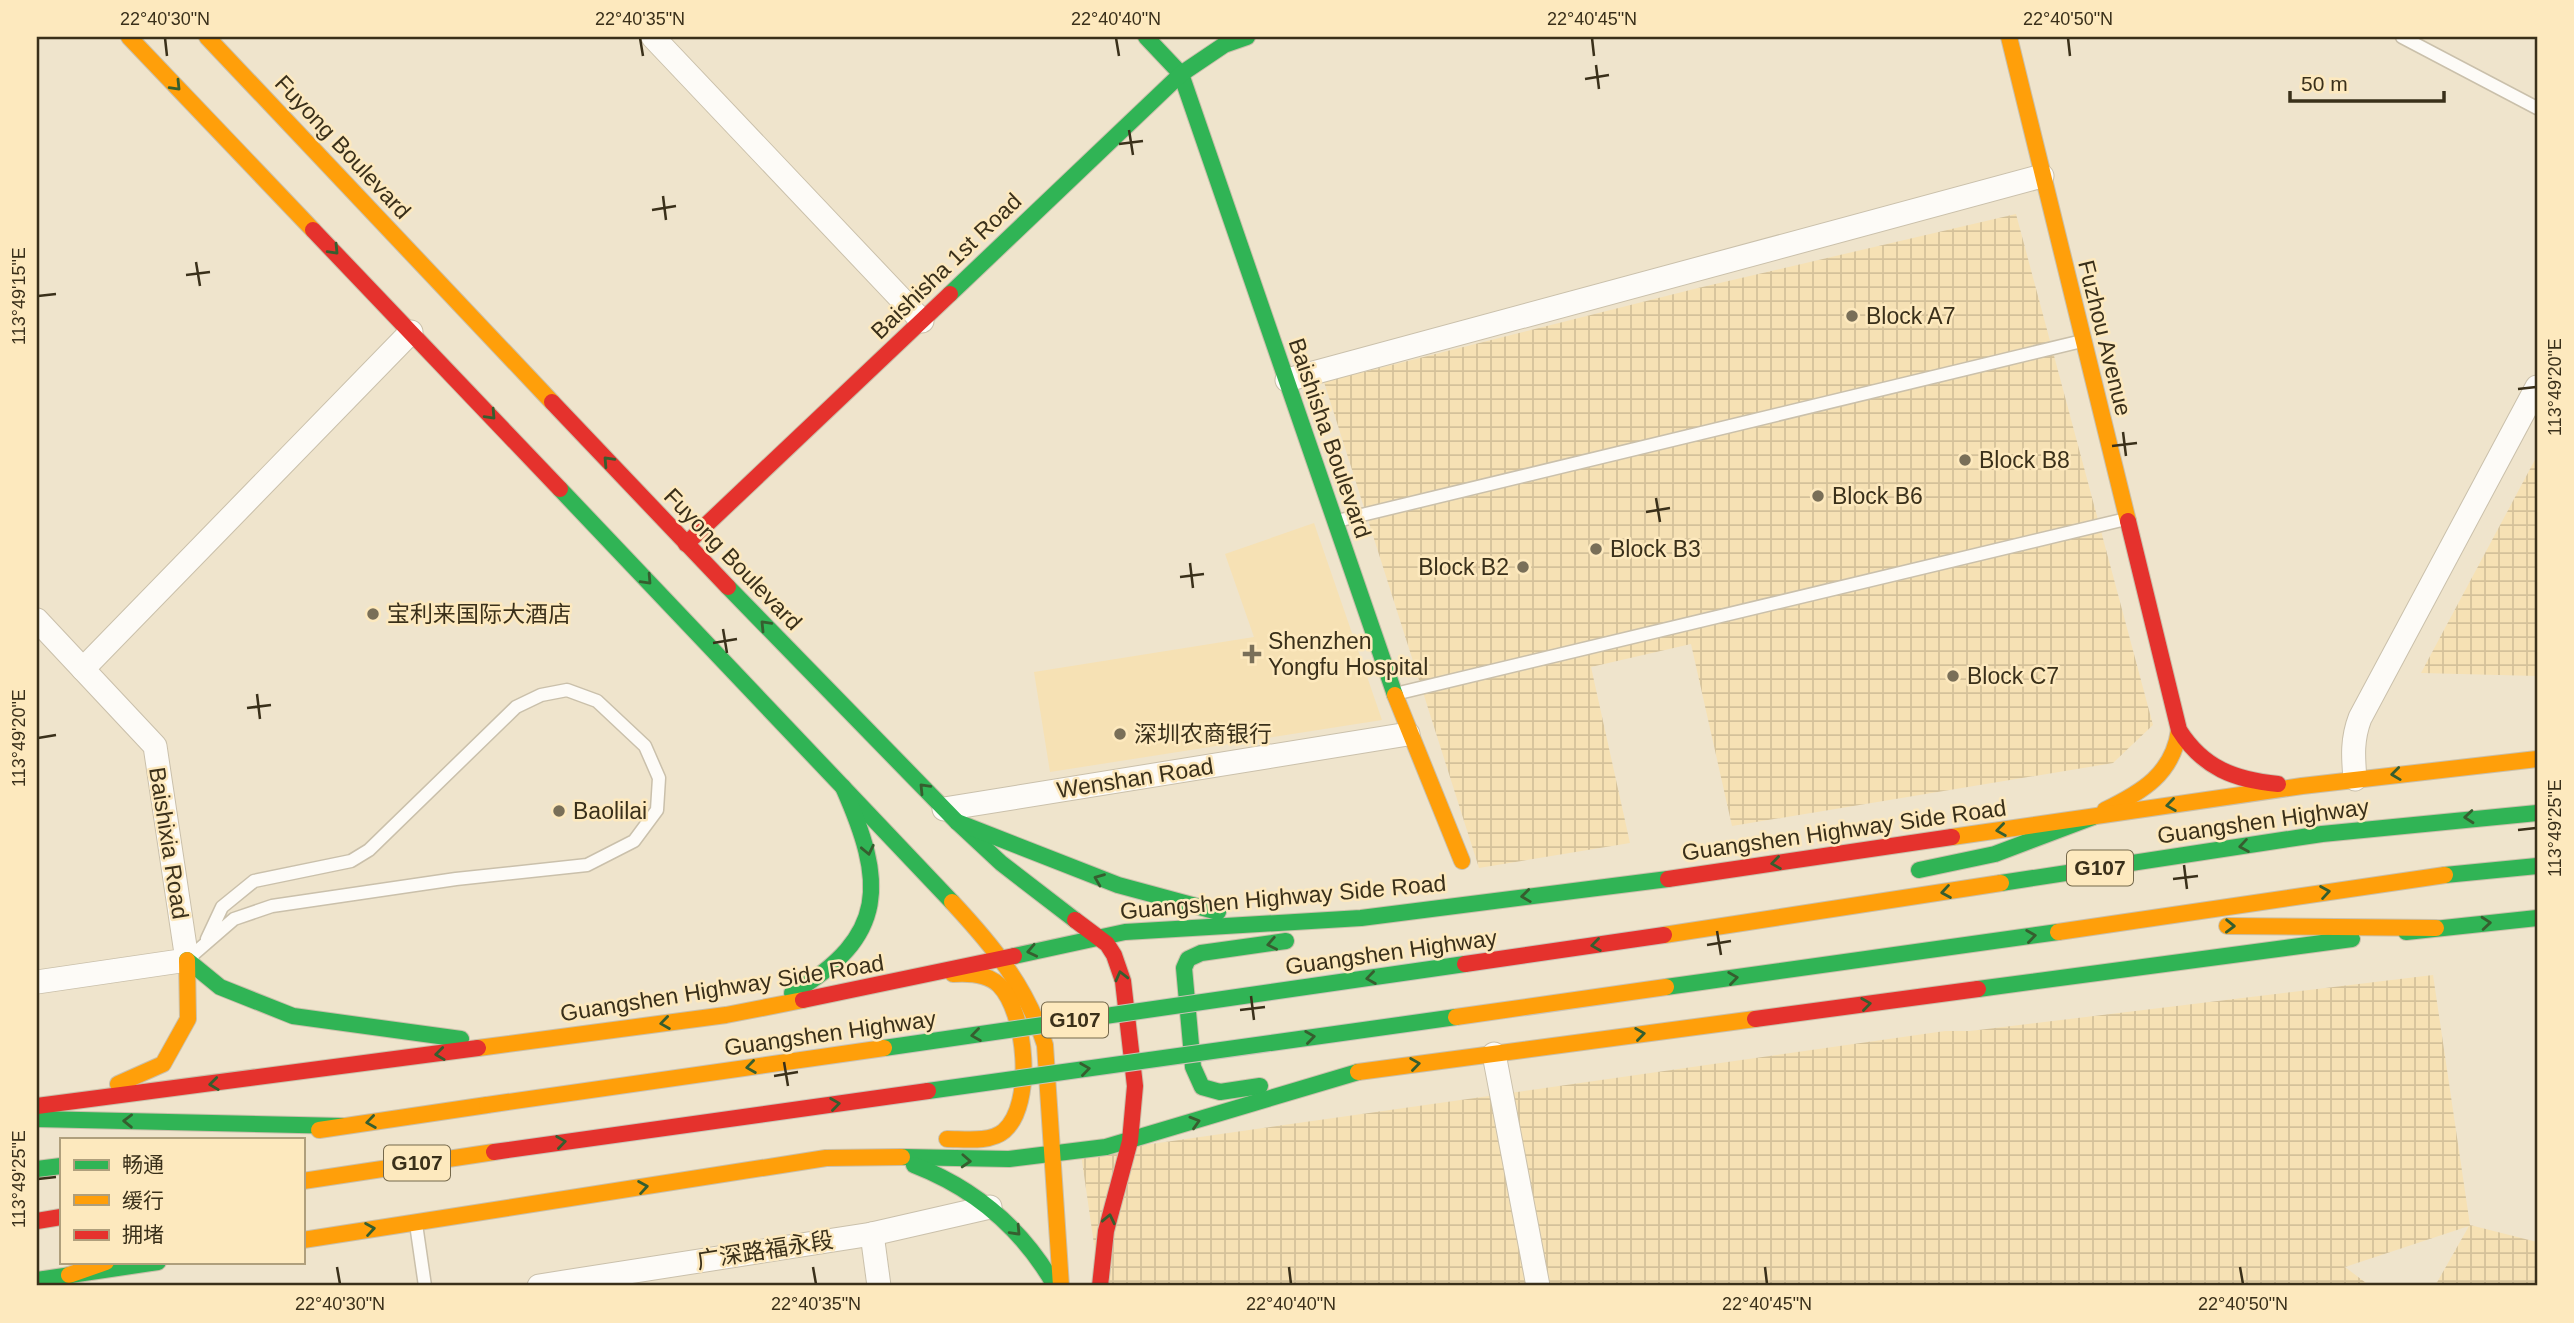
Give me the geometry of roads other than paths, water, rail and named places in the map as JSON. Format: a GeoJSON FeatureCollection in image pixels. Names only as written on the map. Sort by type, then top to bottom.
{"type":"FeatureCollection","features":[{"type":"Feature","properties":{"kind":"main road"},"geometry":{"type":"LineString","coordinates":[[129,37],[843,787],[1019,979],[1039,1021],[1048,1067],[1061,1286]]}},
{"type":"Feature","properties":{"kind":"main road","name":"Fuyong Boulevard"},"geometry":{"type":"LineString","coordinates":[[207,37],[686,544],[951,816],[1001,863],[1099,937],[1114,955],[1119,967],[1130,1027],[1135,1086],[1130,1141],[1106,1231],[1100,1286]]}},
{"type":"Feature","properties":{"kind":"main road","name":"Baishisha Boulevard"},"geometry":{"type":"LineString","coordinates":[[1146,37],[1181,74],[1408,734],[1462,861]]}},
{"type":"Feature","properties":{"kind":"main road","name":"Baishisha 1st Road"},"geometry":{"type":"LineString","coordinates":[[686,544],[1181,74],[1224,46],[1247,37]]}},
{"type":"Feature","properties":{"kind":"main road","name":"Fuzhou Avenue"},"geometry":{"type":"LineString","coordinates":[[2008,37],[2179,730]]}},
{"type":"Feature","properties":{"kind":"main road"},"geometry":{"type":"LineString","coordinates":[[2179,730],[2198,757],[2231,777],[2251,782],[2302,786]]}},
{"type":"Feature","properties":{"kind":"main road"},"geometry":{"type":"LineString","coordinates":[[1908,872],[1995,854],[2092,817],[2144,792],[2162,775],[2178,747],[2179,730]]}},
{"type":"Feature","properties":{"kind":"main road","name":"Guangshen Highway Side Road"},"geometry":{"type":"LineString","coordinates":[[37,1106],[726,1015],[903,981],[1099,937],[1168,928],[1361,918],[1655,881],[2302,786],[2537,759]]}},
{"type":"Feature","properties":{"kind":"main road"},"geometry":{"type":"LineString","coordinates":[[726,1015],[759,1006],[814,982],[837,966],[865,924],[872,902],[869,849],[862,826],[843,787]]}},
{"type":"Feature","properties":{"kind":"main road"},"geometry":{"type":"LineString","coordinates":[[2322,834],[2456,804]]}},
{"type":"Feature","properties":{"kind":"main road","name":"Guangshen Highway"},"geometry":{"type":"LineString","coordinates":[[258,1138],[1664,935],[2322,834],[2537,813]]}},
{"type":"Feature","properties":{"kind":"main road"},"geometry":{"type":"LineString","coordinates":[[951,816],[1152,898],[1284,923]]}},
{"type":"Feature","properties":{"kind":"main road","name":"G107"},"geometry":{"type":"LineString","coordinates":[[304,1181],[2112,925],[2420,877],[2537,866]]}},
{"type":"Feature","properties":{"kind":"main road"},"geometry":{"type":"LineString","coordinates":[[1664,935],[1751,904]]}},
{"type":"Feature","properties":{"kind":"main road"},"geometry":{"type":"LineString","coordinates":[[1361,918],[1276,943],[1193,955],[1184,968],[1183,980],[1193,1068],[1202,1087],[1231,1091],[1293,1079],[2436,928],[2537,918]]}},
{"type":"Feature","properties":{"kind":"main road"},"geometry":{"type":"LineString","coordinates":[[2112,925],[2436,928]]}},
{"type":"Feature","properties":{"kind":"main road"},"geometry":{"type":"LineString","coordinates":[[187,960],[220,987],[293,1016],[507,1046]]}},
{"type":"Feature","properties":{"kind":"main road"},"geometry":{"type":"LineString","coordinates":[[69,1102],[163,1064],[188,1019],[187,960]]}},
{"type":"Feature","properties":{"kind":"main road"},"geometry":{"type":"LineString","coordinates":[[903,981],[958,974],[988,978],[1007,995],[1018,1025],[1021,1101],[1011,1125],[993,1137],[930,1139]]}},
{"type":"Feature","properties":{"kind":"main road"},"geometry":{"type":"LineString","coordinates":[[304,1240],[802,1161],[868,1148],[987,1161],[1054,1156],[1130,1141],[1356,1072]]}},
{"type":"Feature","properties":{"kind":"main road"},"geometry":{"type":"LineString","coordinates":[[37,1119],[343,1126]]}},
{"type":"Feature","properties":{"kind":"main road"},"geometry":{"type":"LineString","coordinates":[[868,1148],[939,1174],[990,1207],[1031,1248],[1055,1286]]}},
{"type":"Feature","properties":{"kind":"main road"},"geometry":{"type":"LineString","coordinates":[[37,1169],[60,1166]]}},
{"type":"Feature","properties":{"kind":"main road"},"geometry":{"type":"LineString","coordinates":[[304,1189],[339,1175]]}},
{"type":"Feature","properties":{"kind":"main road"},"geometry":{"type":"LineString","coordinates":[[37,1221],[60,1217]]}},
{"type":"Feature","properties":{"kind":"main road"},"geometry":{"type":"LineString","coordinates":[[69,1275],[100,1264]]}},
{"type":"Feature","properties":{"kind":"main road"},"geometry":{"type":"LineString","coordinates":[[37,1280],[144,1264]]}},
{"type":"Feature","properties":{"kind":"street"},"geometry":{"type":"LineString","coordinates":[[653,37],[922,321]]}},
{"type":"Feature","properties":{"kind":"street"},"geometry":{"type":"LineString","coordinates":[[1287,380],[2042,176]]}},
{"type":"Feature","properties":{"kind":"street"},"geometry":{"type":"LineString","coordinates":[[83,669],[411,332]]}},
{"type":"Feature","properties":{"kind":"street"},"geometry":{"type":"LineString","coordinates":[[2355,779],[2352,751],[2360,718],[2537,387]]}},
{"type":"Feature","properties":{"kind":"street","name":"Baishixia Road"},"geometry":{"type":"LineString","coordinates":[[37,620],[155,746],[187,960]]}},
{"type":"Feature","properties":{"kind":"street","name":"Wenshan Road"},"geometry":{"type":"LineString","coordinates":[[951,816],[1408,734]]}},
{"type":"Feature","properties":{"kind":"street"},"geometry":{"type":"LineString","coordinates":[[37,982],[187,960]]}},
{"type":"Feature","properties":{"kind":"street"},"geometry":{"type":"LineString","coordinates":[[1494,1054],[1538,1286]]}},
{"type":"Feature","properties":{"kind":"street","name":"广深路福永段"},"geometry":{"type":"LineString","coordinates":[[538,1286],[872,1234],[990,1207]]}},
{"type":"Feature","properties":{"kind":"street"},"geometry":{"type":"LineString","coordinates":[[872,1234],[879,1286]]}},
{"type":"Feature","properties":{"kind":"lane"},"geometry":{"type":"LineString","coordinates":[[2402,37],[2537,108]]}},
{"type":"Feature","properties":{"kind":"lane"},"geometry":{"type":"LineString","coordinates":[[1335,521],[2082,341]]}},
{"type":"Feature","properties":{"kind":"lane"},"geometry":{"type":"LineString","coordinates":[[1394,694],[2126,519]]}},
{"type":"Feature","properties":{"kind":"lane"},"geometry":{"type":"LineString","coordinates":[[187,960],[207,939],[234,919],[272,906],[456,879],[587,865],[634,841],[657,810],[659,778],[645,746],[597,701],[567,690],[541,695],[516,707],[369,850],[351,861],[254,881],[222,907],[207,939]]}},
{"type":"Feature","properties":{"kind":"lane"},"geometry":{"type":"LineString","coordinates":[[416,1222],[425,1286]]}},
{"type":"Feature","properties":{"kind":"place","name":"Block A7"},"geometry":{"type":"Point","coordinates":[1852,316]}},
{"type":"Feature","properties":{"kind":"place","name":"Block B8"},"geometry":{"type":"Point","coordinates":[1965,460]}},
{"type":"Feature","properties":{"kind":"place","name":"Block B6"},"geometry":{"type":"Point","coordinates":[1818,496]}},
{"type":"Feature","properties":{"kind":"place","name":"Block B3"},"geometry":{"type":"Point","coordinates":[1596,549]}},
{"type":"Feature","properties":{"kind":"place","name":"Block B2"},"geometry":{"type":"Point","coordinates":[1523,567]}},
{"type":"Feature","properties":{"kind":"place","name":"宝利来国际大酒店"},"geometry":{"type":"Point","coordinates":[373,614]}},
{"type":"Feature","properties":{"kind":"place","name":"Shenzhen Yongfu Hospital"},"geometry":{"type":"Point","coordinates":[1252,654]}},
{"type":"Feature","properties":{"kind":"place","name":"Block C7"},"geometry":{"type":"Point","coordinates":[1953,676]}},
{"type":"Feature","properties":{"kind":"place","name":"深圳农商银行"},"geometry":{"type":"Point","coordinates":[1120,734]}},
{"type":"Feature","properties":{"kind":"place","name":"Baolilai"},"geometry":{"type":"Point","coordinates":[559,811]}}]}
